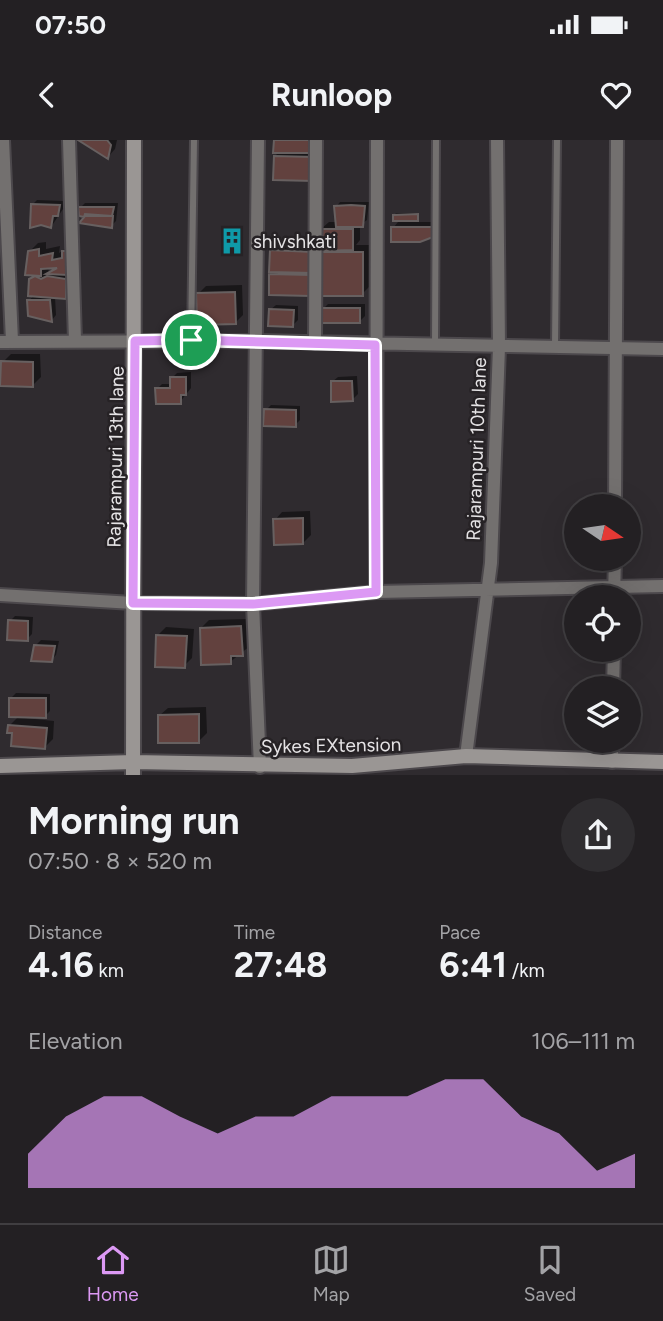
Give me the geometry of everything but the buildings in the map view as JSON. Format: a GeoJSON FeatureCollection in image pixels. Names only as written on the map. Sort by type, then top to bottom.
{"type":"FeatureCollection","features":[{"type":"Feature","properties":{"kind":"street"},"geometry":{"type":"LineString","coordinates":[[3,140],[6,342],[191,340],[663,349]]}},
{"type":"Feature","properties":{"kind":"street"},"geometry":{"type":"LineString","coordinates":[[69,140],[75,341]]}},
{"type":"Feature","properties":{"kind":"street","name":"Rajarampuri 13th lane"},"geometry":{"type":"LineString","coordinates":[[133,769],[134,140]]}},
{"type":"Feature","properties":{"kind":"street"},"geometry":{"type":"LineString","coordinates":[[258,140],[253,341],[253,604],[260,767]]}},
{"type":"Feature","properties":{"kind":"street"},"geometry":{"type":"LineString","coordinates":[[315,343],[316,140]]}},
{"type":"Feature","properties":{"kind":"street"},"geometry":{"type":"LineString","coordinates":[[376,592],[377,140]]}},
{"type":"Feature","properties":{"kind":"street","name":"Rajarampuri 10th lane"},"geometry":{"type":"LineString","coordinates":[[466,756],[472,689],[490,592],[499,347],[497,140]]}},
{"type":"Feature","properties":{"kind":"street"},"geometry":{"type":"LineString","coordinates":[[615,494],[617,140]]}},
{"type":"Feature","properties":{"kind":"street"},"geometry":{"type":"LineString","coordinates":[[641,589],[663,586]]}},
{"type":"Feature","properties":{"kind":"street"},"geometry":{"type":"LineString","coordinates":[[0,595],[133,603],[253,604],[376,592],[564,592]]}},
{"type":"Feature","properties":{"kind":"street"},"geometry":{"type":"LineString","coordinates":[[612,753],[612,762]]}},
{"type":"Feature","properties":{"kind":"street","name":"Sykes EXtension"},"geometry":{"type":"LineString","coordinates":[[0,766],[404,770],[466,756],[663,762]]}},
{"type":"Feature","properties":{"kind":"lane"},"geometry":{"type":"LineString","coordinates":[[191,340],[194,140]]}},
{"type":"Feature","properties":{"kind":"lane"},"geometry":{"type":"LineString","coordinates":[[435,344],[436,140]]}},
{"type":"Feature","properties":{"kind":"lane"},"geometry":{"type":"LineString","coordinates":[[555,347],[557,140]]}},
{"type":"Feature","properties":{"kind":"place","name":"shivshkati"},"geometry":{"type":"Point","coordinates":[232,241]}},
{"type":"Feature","properties":{"kind":"route"},"geometry":{"type":"LineString","coordinates":[[191,340],[375,345],[376,592],[253,604],[133,603],[135,341],[191,340]]}}]}
